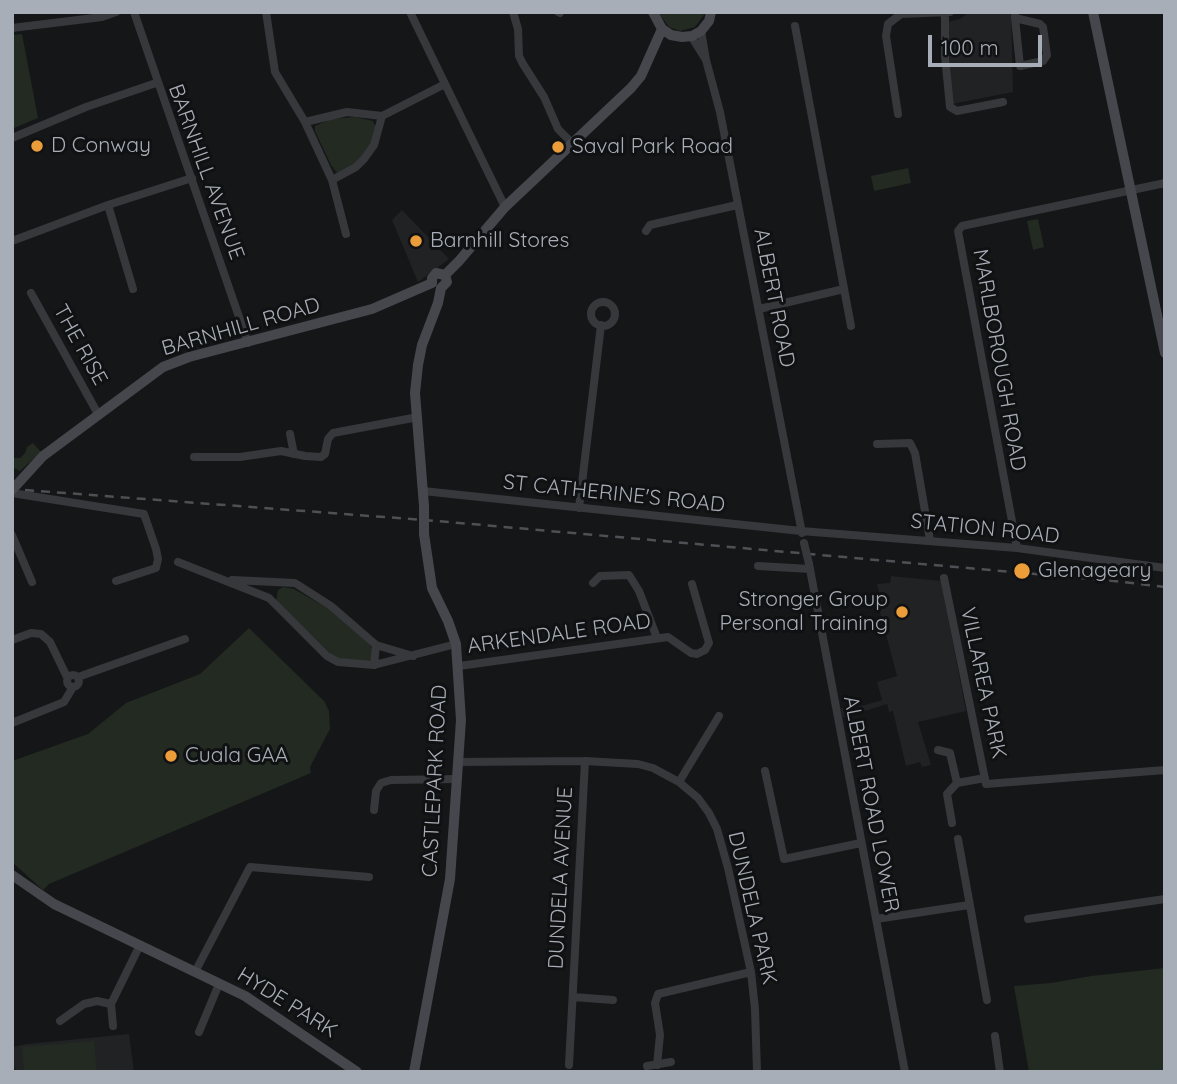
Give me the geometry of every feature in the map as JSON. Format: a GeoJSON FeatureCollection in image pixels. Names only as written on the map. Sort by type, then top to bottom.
{"type":"FeatureCollection","features":[{"type":"Feature","properties":{"kind":"street"},"geometry":{"type":"LineString","coordinates":[[12,28],[102,17],[116,12]]}},
{"type":"Feature","properties":{"kind":"street","name":"BARNHILL AVENUE"},"geometry":{"type":"LineString","coordinates":[[134,12],[156,83],[192,178],[248,343]]}},
{"type":"Feature","properties":{"kind":"street"},"geometry":{"type":"LineString","coordinates":[[266,12],[275,72],[304,122],[332,180],[346,234]]}},
{"type":"Feature","properties":{"kind":"street"},"geometry":{"type":"LineString","coordinates":[[410,12],[505,206]]}},
{"type":"Feature","properties":{"kind":"street"},"geometry":{"type":"LineString","coordinates":[[513,12],[523,64],[544,97],[558,129],[572,144]]}},
{"type":"Feature","properties":{"kind":"street"},"geometry":{"type":"LineString","coordinates":[[653,12],[666,32],[682,37],[696,33],[709,21],[711,12]]}},
{"type":"Feature","properties":{"kind":"street"},"geometry":{"type":"LineString","coordinates":[[1093,12],[1131,190],[1160,305],[1165,353]]}},
{"type":"Feature","properties":{"kind":"street"},"geometry":{"type":"LineString","coordinates":[[898,114],[886,36],[888,24],[901,14],[948,13],[945,56],[950,107],[957,111],[1003,102]]}},
{"type":"Feature","properties":{"kind":"street"},"geometry":{"type":"LineString","coordinates":[[1015,15],[1043,27],[1047,55],[1043,61],[1020,66],[1015,15]]}},
{"type":"Feature","properties":{"kind":"street"},"geometry":{"type":"LineString","coordinates":[[795,26],[850,326]]}},
{"type":"Feature","properties":{"kind":"street"},"geometry":{"type":"LineString","coordinates":[[437,285],[447,282],[445,275],[505,206],[631,88],[641,76],[666,32]]}},
{"type":"Feature","properties":{"kind":"street","name":"ALBERT ROAD"},"geometry":{"type":"LineString","coordinates":[[696,33],[720,112],[804,543]]}},
{"type":"Feature","properties":{"kind":"street"},"geometry":{"type":"LineString","coordinates":[[12,138],[86,107],[156,83]]}},
{"type":"Feature","properties":{"kind":"street"},"geometry":{"type":"LineString","coordinates":[[304,122],[347,112],[382,116],[445,84]]}},
{"type":"Feature","properties":{"kind":"street"},"geometry":{"type":"LineString","coordinates":[[332,180],[356,167],[364,159],[374,145],[382,116]]}},
{"type":"Feature","properties":{"kind":"street"},"geometry":{"type":"LineString","coordinates":[[12,241],[108,205],[192,178]]}},
{"type":"Feature","properties":{"kind":"street"},"geometry":{"type":"LineString","coordinates":[[1131,190],[1165,183]]}},
{"type":"Feature","properties":{"kind":"street","name":"MARLBOROUGH ROAD"},"geometry":{"type":"LineString","coordinates":[[1017,548],[958,231],[962,226],[1131,190]]}},
{"type":"Feature","properties":{"kind":"street"},"geometry":{"type":"LineString","coordinates":[[108,205],[133,289]]}},
{"type":"Feature","properties":{"kind":"street"},"geometry":{"type":"LineString","coordinates":[[646,232],[650,225],[737,205]]}},
{"type":"Feature","properties":{"kind":"street","name":"BARNHILL ROAD"},"geometry":{"type":"LineString","coordinates":[[12,491],[43,456],[163,367],[189,357],[361,313],[437,285]]}},
{"type":"Feature","properties":{"kind":"street","name":"CASTLEPARK ROAD"},"geometry":{"type":"LineString","coordinates":[[414,1072],[449,888],[454,850],[461,720],[456,644],[432,588],[424,534],[415,393],[422,345],[437,285]]}},
{"type":"Feature","properties":{"kind":"street"},"geometry":{"type":"LineString","coordinates":[[759,309],[844,289]]}},
{"type":"Feature","properties":{"kind":"street","name":"THE RISE"},"geometry":{"type":"LineString","coordinates":[[30,293],[98,414]]}},
{"type":"Feature","properties":{"kind":"street"},"geometry":{"type":"LineString","coordinates":[[579,508],[601,325]]}},
{"type":"Feature","properties":{"kind":"street"},"geometry":{"type":"LineString","coordinates":[[194,457],[240,457],[281,452],[321,457],[325,454],[328,439],[333,433],[418,417]]}},
{"type":"Feature","properties":{"kind":"street"},"geometry":{"type":"LineString","coordinates":[[290,433],[294,454]]}},
{"type":"Feature","properties":{"kind":"street"},"geometry":{"type":"LineString","coordinates":[[877,444],[910,443],[915,453],[930,540]]}},
{"type":"Feature","properties":{"kind":"street"},"geometry":{"type":"LineString","coordinates":[[12,491],[21,496],[144,513],[156,549],[156,568],[116,582]]}},
{"type":"Feature","properties":{"kind":"street","name":"ST CATHERINE'S ROAD"},"geometry":{"type":"LineString","coordinates":[[423,491],[802,531]]}},
{"type":"Feature","properties":{"kind":"street","name":"STATION ROAD"},"geometry":{"type":"LineString","coordinates":[[802,531],[1017,548],[1165,568]]}},
{"type":"Feature","properties":{"kind":"street"},"geometry":{"type":"LineString","coordinates":[[12,535],[32,582]]}},
{"type":"Feature","properties":{"kind":"street","name":"ALBERT ROAD LOWER"},"geometry":{"type":"LineString","coordinates":[[804,543],[905,1072]]}},
{"type":"Feature","properties":{"kind":"street"},"geometry":{"type":"LineString","coordinates":[[178,562],[269,598],[327,656],[338,662],[374,665],[456,644]]}},
{"type":"Feature","properties":{"kind":"street"},"geometry":{"type":"LineString","coordinates":[[758,566],[809,566]]}},
{"type":"Feature","properties":{"kind":"street"},"geometry":{"type":"LineString","coordinates":[[593,583],[600,576],[629,575],[660,637],[668,637],[691,653],[705,650],[709,643],[692,584]]}},
{"type":"Feature","properties":{"kind":"street","name":"VILLAREA PARK"},"geometry":{"type":"LineString","coordinates":[[943,578],[986,784],[1165,770]]}},
{"type":"Feature","properties":{"kind":"street"},"geometry":{"type":"LineString","coordinates":[[225,579],[295,583],[331,606],[376,645],[413,656]]}},
{"type":"Feature","properties":{"kind":"street"},"geometry":{"type":"LineString","coordinates":[[269,598],[271,582]]}},
{"type":"Feature","properties":{"kind":"street"},"geometry":{"type":"LineString","coordinates":[[12,640],[31,633],[41,634],[50,642],[67,677],[67,685],[73,687]]}},
{"type":"Feature","properties":{"kind":"street","name":"ARKENDALE ROAD"},"geometry":{"type":"LineString","coordinates":[[459,666],[660,637]]}},
{"type":"Feature","properties":{"kind":"street"},"geometry":{"type":"LineString","coordinates":[[67,677],[72,674],[78,677],[185,639]]}},
{"type":"Feature","properties":{"kind":"street"},"geometry":{"type":"LineString","coordinates":[[374,665],[376,645]]}},
{"type":"Feature","properties":{"kind":"street"},"geometry":{"type":"LineString","coordinates":[[12,723],[64,702],[79,682],[78,677]]}},
{"type":"Feature","properties":{"kind":"street"},"geometry":{"type":"LineString","coordinates":[[679,782],[719,716]]}},
{"type":"Feature","properties":{"kind":"street"},"geometry":{"type":"LineString","coordinates":[[939,750],[950,753],[957,783]]}},
{"type":"Feature","properties":{"kind":"street","name":"DUNDELA PARK"},"geometry":{"type":"LineString","coordinates":[[457,762],[585,761],[638,764],[653,768],[679,782],[698,798],[717,829],[729,868],[751,972],[757,1072]]}},
{"type":"Feature","properties":{"kind":"street","name":"DUNDELA AVENUE"},"geometry":{"type":"LineString","coordinates":[[569,1065],[585,761]]}},
{"type":"Feature","properties":{"kind":"street"},"geometry":{"type":"LineString","coordinates":[[765,771],[784,859],[861,843]]}},
{"type":"Feature","properties":{"kind":"street"},"geometry":{"type":"LineString","coordinates":[[952,823],[947,794],[957,783],[985,778]]}},
{"type":"Feature","properties":{"kind":"street"},"geometry":{"type":"LineString","coordinates":[[374,810],[376,791],[381,783],[391,780],[456,779]]}},
{"type":"Feature","properties":{"kind":"street"},"geometry":{"type":"LineString","coordinates":[[958,839],[987,1000]]}},
{"type":"Feature","properties":{"kind":"street"},"geometry":{"type":"LineString","coordinates":[[195,972],[250,867],[369,877]]}},
{"type":"Feature","properties":{"kind":"street","name":"HYDE PARK"},"geometry":{"type":"LineString","coordinates":[[12,875],[54,904],[219,984],[276,1016],[357,1072]]}},
{"type":"Feature","properties":{"kind":"street"},"geometry":{"type":"LineString","coordinates":[[1028,919],[1165,899]]}},
{"type":"Feature","properties":{"kind":"street"},"geometry":{"type":"LineString","coordinates":[[876,919],[969,905]]}},
{"type":"Feature","properties":{"kind":"street"},"geometry":{"type":"LineString","coordinates":[[113,1026],[111,1004],[139,947]]}},
{"type":"Feature","properties":{"kind":"street"},"geometry":{"type":"LineString","coordinates":[[671,1062],[652,1065],[660,1035],[655,1003],[658,994],[751,972]]}},
{"type":"Feature","properties":{"kind":"street"},"geometry":{"type":"LineString","coordinates":[[199,1031],[219,984]]}},
{"type":"Feature","properties":{"kind":"street","name":"DUNDELA AVENUE"},"geometry":{"type":"LineString","coordinates":[[573,997],[613,1000]]}},
{"type":"Feature","properties":{"kind":"street"},"geometry":{"type":"LineString","coordinates":[[60,1021],[84,1004],[97,1001],[111,1004]]}},
{"type":"Feature","properties":{"kind":"street"},"geometry":{"type":"LineString","coordinates":[[995,1036],[1000,1072]]}},
{"type":"Feature","properties":{"kind":"shaded area"},"geometry":{"type":"Polygon","coordinates":[[[658,12],[706,12],[695,27],[680,31],[669,27],[658,12]]]}},
{"type":"Feature","properties":{"kind":"shaded area"},"geometry":{"type":"Polygon","coordinates":[[[969,12],[1011,12],[1013,92],[952,104],[948,22],[960,19],[969,12]]]}},
{"type":"Feature","properties":{"kind":"shaded area"},"geometry":{"type":"Polygon","coordinates":[[[22,34],[38,118],[12,129],[12,35],[22,34]]]}},
{"type":"Feature","properties":{"kind":"shaded area"},"geometry":{"type":"Polygon","coordinates":[[[355,117],[373,121],[376,128],[374,137],[366,153],[356,164],[337,173],[315,131],[315,126],[331,119],[355,117]]]}},
{"type":"Feature","properties":{"kind":"shaded area"},"geometry":{"type":"Polygon","coordinates":[[[908,168],[911,183],[874,191],[871,176],[908,168]]]}},
{"type":"Feature","properties":{"kind":"shaded area"},"geometry":{"type":"Polygon","coordinates":[[[402,210],[449,259],[418,282],[392,220],[402,210]]]}},
{"type":"Feature","properties":{"kind":"shaded area"},"geometry":{"type":"Polygon","coordinates":[[[1038,219],[1044,247],[1033,250],[1027,221],[1038,219]]]}},
{"type":"Feature","properties":{"kind":"shaded area"},"geometry":{"type":"Polygon","coordinates":[[[33,443],[41,452],[20,471],[14,468],[12,458],[20,458],[33,443]]]}},
{"type":"Feature","properties":{"kind":"shaded area"},"geometry":{"type":"Polygon","coordinates":[[[891,576],[941,581],[966,711],[918,722],[931,765],[922,767],[920,762],[906,766],[893,711],[889,712],[887,704],[843,718],[841,708],[882,700],[877,682],[897,676],[876,597],[880,596],[877,584],[890,583],[891,576]]]}},
{"type":"Feature","properties":{"kind":"shaded area"},"geometry":{"type":"Polygon","coordinates":[[[283,587],[294,589],[329,609],[369,644],[372,658],[368,662],[335,658],[276,601],[278,590],[283,587]]]}},
{"type":"Feature","properties":{"kind":"shaded area","name":"Cuala GAA"},"geometry":{"type":"Polygon","coordinates":[[[249,628],[324,701],[329,711],[330,729],[310,767],[311,773],[49,884],[43,890],[12,862],[12,761],[88,734],[126,703],[200,674],[249,628]]]}},
{"type":"Feature","properties":{"kind":"shaded area"},"geometry":{"type":"Polygon","coordinates":[[[1165,968],[1165,1072],[1029,1072],[1014,986],[1165,968]]]}},
{"type":"Feature","properties":{"kind":"shaded area"},"geometry":{"type":"Polygon","coordinates":[[[129,1034],[134,1072],[16,1072],[12,1060],[12,1047],[129,1034]]]}},
{"type":"Feature","properties":{"kind":"shaded area"},"geometry":{"type":"Polygon","coordinates":[[[94,1041],[97,1072],[24,1072],[22,1047],[94,1041]]]}},
{"type":"Feature","properties":{"kind":"railway"},"geometry":{"type":"LineString","coordinates":[[25,490],[437,521],[1165,587]]}},
{"type":"Feature","properties":{"kind":"place","name":"D Conway"},"geometry":{"type":"Point","coordinates":[37,146]}},
{"type":"Feature","properties":{"kind":"place","name":"Saval Park Road"},"geometry":{"type":"Point","coordinates":[558,147]}},
{"type":"Feature","properties":{"kind":"place","name":"Barnhill Stores"},"geometry":{"type":"Point","coordinates":[416,241]}},
{"type":"Feature","properties":{"kind":"place","name":"Glenageary"},"geometry":{"type":"Point","coordinates":[1022,571]}},
{"type":"Feature","properties":{"kind":"place","name":"Stronger Group Personal Training"},"geometry":{"type":"Point","coordinates":[902,612]}},
{"type":"Feature","properties":{"kind":"place","name":"Cuala GAA"},"geometry":{"type":"Point","coordinates":[171,756]}}]}
